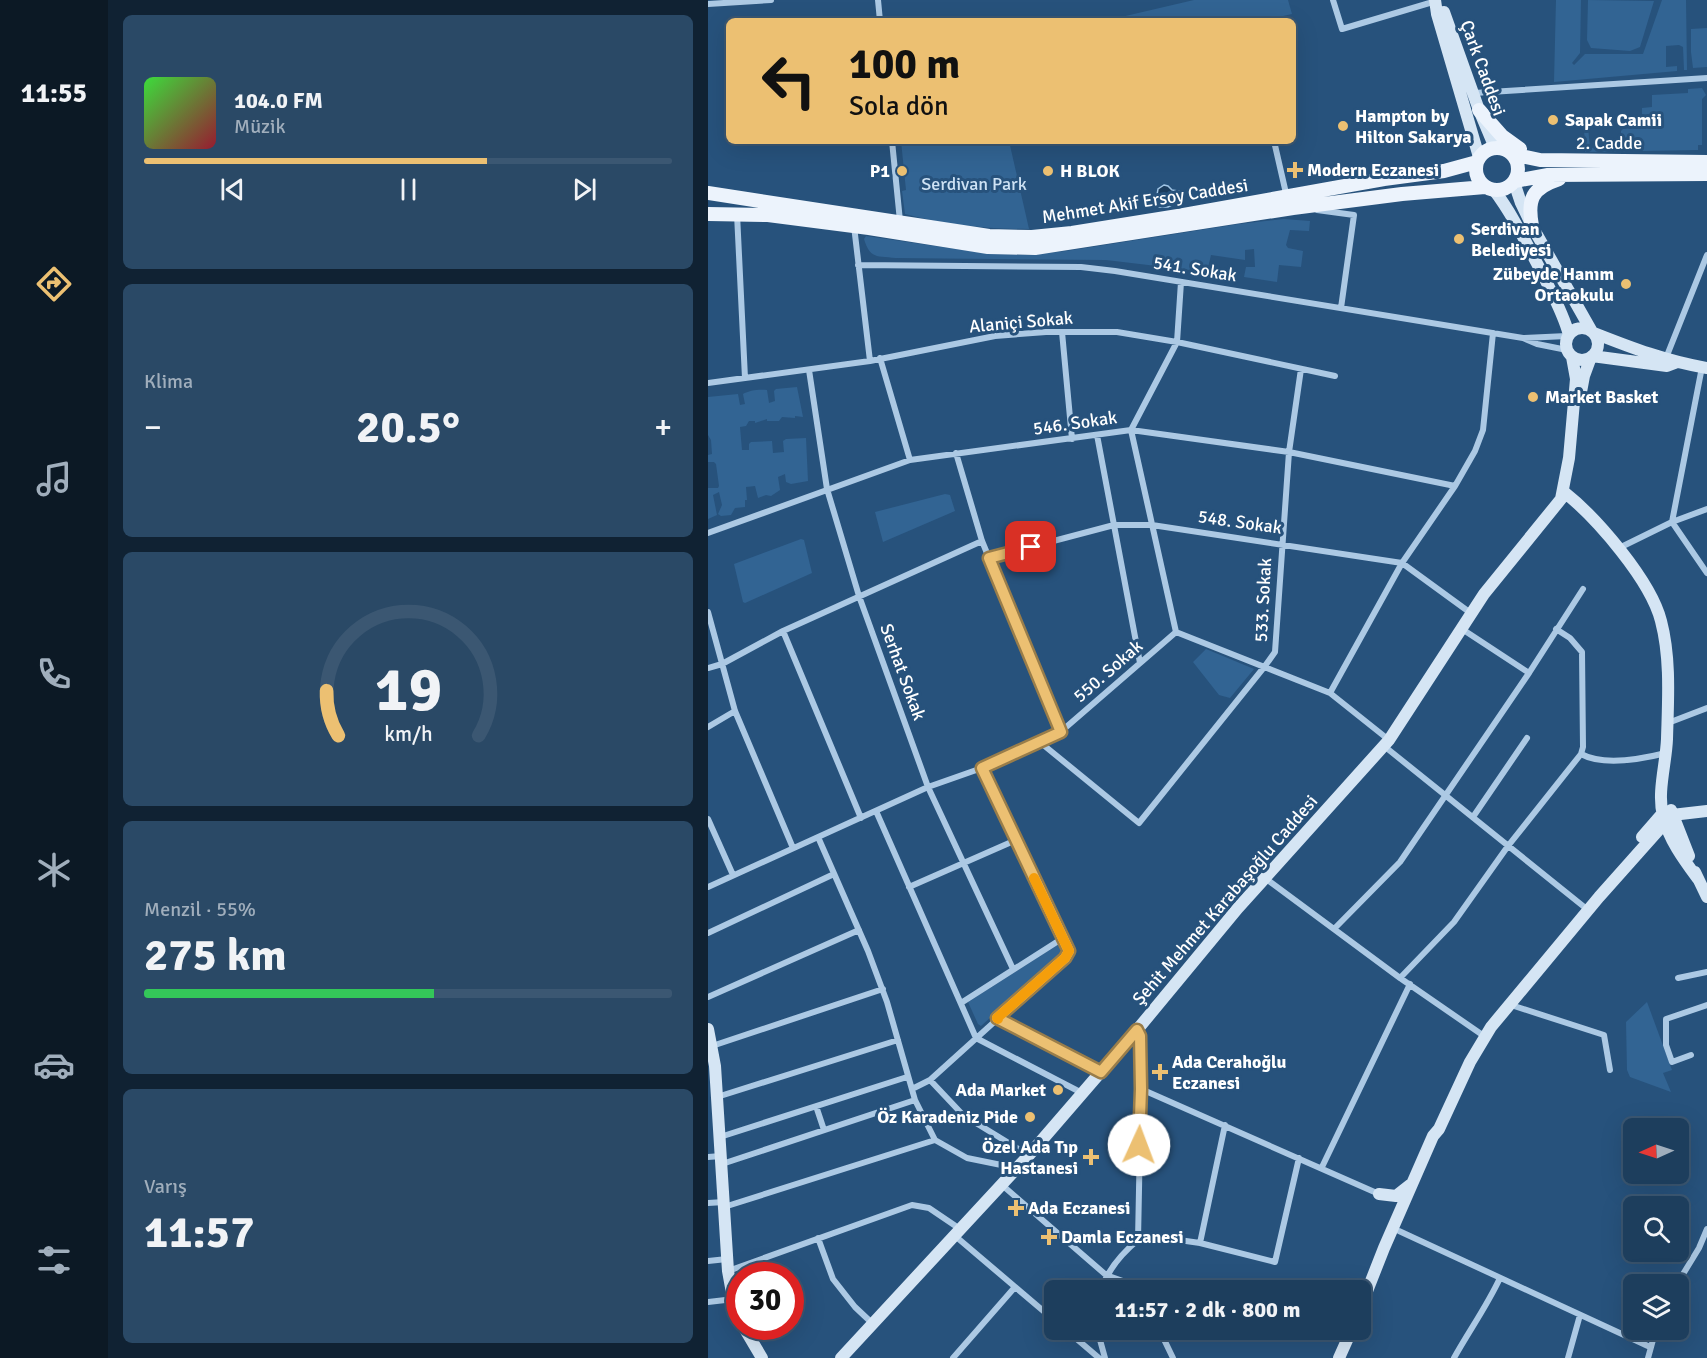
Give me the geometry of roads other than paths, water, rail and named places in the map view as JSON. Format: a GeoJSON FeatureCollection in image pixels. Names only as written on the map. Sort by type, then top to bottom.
{"type":"FeatureCollection","features":[{"type":"Feature","properties":{"kind":"main road","name":"Çark Caddesi"},"geometry":{"type":"LineString","coordinates":[[1436,1],[1444,12],[1495,148]]}},
{"type":"Feature","properties":{"kind":"main road","name":"Çark Caddesi"},"geometry":{"type":"LineString","coordinates":[[1436,1],[1437,14],[1478,159]]}},
{"type":"Feature","properties":{"kind":"main road"},"geometry":{"type":"LineString","coordinates":[[1479,110],[1502,136],[1530,154],[1584,162]]}},
{"type":"Feature","properties":{"kind":"main road"},"geometry":{"type":"LineString","coordinates":[[1490,189],[1504,190],[1514,181],[1518,167],[1512,154],[1504,149],[1495,148],[1486,151],[1478,159],[1477,176],[1508,209],[1521,233],[1561,311],[1568,336],[1569,353],[1581,360],[1592,357],[1667,366],[1671,361]]}},
{"type":"Feature","properties":{"kind":"main road","name":"2. Cadde"},"geometry":{"type":"LineString","coordinates":[[1512,154],[1540,160],[1584,162],[1707,162]]}},
{"type":"Feature","properties":{"kind":"main road","name":"Mehmet Akif Ersoy Caddesi"},"geometry":{"type":"LineString","coordinates":[[708,214],[768,215],[988,247],[1035,248],[1293,202],[1393,177],[1444,171],[1478,159]]}},
{"type":"Feature","properties":{"kind":"main road","name":"2. Cadde"},"geometry":{"type":"LineString","coordinates":[[1514,181],[1548,175],[1707,174]]}},
{"type":"Feature","properties":{"kind":"main road"},"geometry":{"type":"LineString","coordinates":[[1532,226],[1529,204],[1535,193],[1545,184],[1570,175]]}},
{"type":"Feature","properties":{"kind":"main road"},"geometry":{"type":"LineString","coordinates":[[1514,181],[1532,226],[1598,344],[1597,351],[1592,357]]}},
{"type":"Feature","properties":{"kind":"main road","name":"Mehmet Akif Ersoy Caddesi"},"geometry":{"type":"LineString","coordinates":[[708,193],[989,236],[1032,237],[1293,202],[1442,190],[1490,189]]}},
{"type":"Feature","properties":{"kind":"main road"},"geometry":{"type":"LineString","coordinates":[[1568,336],[1578,328],[1592,331],[1640,352],[1705,368]]}},
{"type":"Feature","properties":{"kind":"main road","name":"Şehit Mehmet Karabaşoğlu Caddesi"},"geometry":{"type":"LineString","coordinates":[[1569,353],[1576,379],[1573,428]]}},
{"type":"Feature","properties":{"kind":"main road","name":"Şehit Mehmet Karabaşoğlu Caddesi"},"geometry":{"type":"LineString","coordinates":[[841,1358],[1029,1155],[1265,878],[1386,743],[1492,583],[1561,499],[1584,376],[1592,357]]}},
{"type":"Feature","properties":{"kind":"main road"},"geometry":{"type":"LineString","coordinates":[[1371,1281],[1381,1255],[1438,1140],[1439,1130],[1484,1036],[1599,897],[1617,870],[1667,818],[1670,801],[1667,753],[1667,674],[1661,621],[1642,583],[1617,549],[1601,529],[1564,492]]}},
{"type":"Feature","properties":{"kind":"main road"},"geometry":{"type":"LineString","coordinates":[[1667,818],[1707,811]]}},
{"type":"Feature","properties":{"kind":"main road"},"geometry":{"type":"LineString","coordinates":[[1667,818],[1702,879],[1707,897]]}},
{"type":"Feature","properties":{"kind":"main road"},"geometry":{"type":"LineString","coordinates":[[710,1038],[720,1137],[717,1159],[724,1204],[728,1262]]}},
{"type":"Feature","properties":{"kind":"main road"},"geometry":{"type":"LineString","coordinates":[[1379,1194],[1396,1196],[1410,1186],[1432,1136],[1439,1130]]}},
{"type":"Feature","properties":{"kind":"main road"},"geometry":{"type":"LineString","coordinates":[[1371,1288],[1399,1231],[1418,1168]]}},
{"type":"Feature","properties":{"kind":"main road"},"geometry":{"type":"LineString","coordinates":[[1379,1194],[1406,1207]]}},
{"type":"Feature","properties":{"kind":"main road"},"geometry":{"type":"LineString","coordinates":[[744,1340],[753,1358]]}},
{"type":"Feature","properties":{"kind":"main road"},"geometry":{"type":"LineString","coordinates":[[751,1340],[762,1358]]}},
{"type":"Feature","properties":{"kind":"main road"},"geometry":{"type":"LineString","coordinates":[[1339,1358],[1347,1340]]}},
{"type":"Feature","properties":{"kind":"street"},"geometry":{"type":"LineString","coordinates":[[708,4],[771,0]]}},
{"type":"Feature","properties":{"kind":"street"},"geometry":{"type":"LineString","coordinates":[[878,0],[880,18]]}},
{"type":"Feature","properties":{"kind":"street"},"geometry":{"type":"LineString","coordinates":[[1333,0],[1342,29],[1436,1]]}},
{"type":"Feature","properties":{"kind":"street"},"geometry":{"type":"LineString","coordinates":[[1473,93],[1707,78]]}},
{"type":"Feature","properties":{"kind":"street"},"geometry":{"type":"LineString","coordinates":[[892,144],[900,222]]}},
{"type":"Feature","properties":{"kind":"street"},"geometry":{"type":"LineString","coordinates":[[1275,144],[1285,189],[1293,202],[1354,215],[1341,308]]}},
{"type":"Feature","properties":{"kind":"street"},"geometry":{"type":"LineString","coordinates":[[737,214],[745,378]]}},
{"type":"Feature","properties":{"kind":"street"},"geometry":{"type":"LineString","coordinates":[[854,226],[870,361]]}},
{"type":"Feature","properties":{"kind":"street"},"geometry":{"type":"LineString","coordinates":[[1671,361],[1707,255]]}},
{"type":"Feature","properties":{"kind":"street","name":"541. Sokak"},"geometry":{"type":"LineString","coordinates":[[858,265],[1081,267],[1523,338]]}},
{"type":"Feature","properties":{"kind":"street"},"geometry":{"type":"LineString","coordinates":[[1181,282],[1177,342],[1131,430],[1176,632],[1330,693],[1446,796],[1588,910]]}},
{"type":"Feature","properties":{"kind":"street"},"geometry":{"type":"LineString","coordinates":[[1062,332],[1072,439]]}},
{"type":"Feature","properties":{"kind":"street","name":"Alaniçi Sokak"},"geometry":{"type":"LineString","coordinates":[[708,383],[870,361],[995,336],[1062,332],[1117,332],[1177,342],[1335,376]]}},
{"type":"Feature","properties":{"kind":"street"},"geometry":{"type":"LineString","coordinates":[[1330,693],[1402,563],[1455,486],[1475,451],[1483,430],[1493,333]]}},
{"type":"Feature","properties":{"kind":"street"},"geometry":{"type":"LineString","coordinates":[[1523,338],[1568,336]]}},
{"type":"Feature","properties":{"kind":"street"},"geometry":{"type":"LineString","coordinates":[[1523,338],[1569,353]]}},
{"type":"Feature","properties":{"kind":"street"},"geometry":{"type":"LineString","coordinates":[[880,358],[910,460]]}},
{"type":"Feature","properties":{"kind":"street"},"geometry":{"type":"LineString","coordinates":[[1705,368],[1672,522],[1707,573]]}},
{"type":"Feature","properties":{"kind":"street","name":"533. Sokak"},"geometry":{"type":"LineString","coordinates":[[1041,743],[1139,823],[1266,666],[1275,652],[1289,452],[1301,369]]}},
{"type":"Feature","properties":{"kind":"street","name":"Serhat Sokak"},"geometry":{"type":"LineString","coordinates":[[809,370],[827,489],[859,596],[928,787],[1014,969]]}},
{"type":"Feature","properties":{"kind":"street","name":"546. Sokak"},"geometry":{"type":"LineString","coordinates":[[708,533],[910,460],[1131,430],[1289,452],[1455,486]]}},
{"type":"Feature","properties":{"kind":"street"},"geometry":{"type":"LineString","coordinates":[[1098,435],[1140,663]]}},
{"type":"Feature","properties":{"kind":"street"},"geometry":{"type":"LineString","coordinates":[[956,453],[982,541],[1061,732]]}},
{"type":"Feature","properties":{"kind":"street"},"geometry":{"type":"LineString","coordinates":[[1617,549],[1672,522],[1707,509]]}},
{"type":"Feature","properties":{"kind":"street","name":"548. Sokak"},"geometry":{"type":"LineString","coordinates":[[989,558],[1114,525],[1152,525],[1402,563],[1472,614]]}},
{"type":"Feature","properties":{"kind":"street"},"geometry":{"type":"LineString","coordinates":[[708,668],[722,664],[783,631],[982,541]]}},
{"type":"Feature","properties":{"kind":"street"},"geometry":{"type":"LineString","coordinates":[[1334,929],[1400,862],[1529,673],[1583,589]]}},
{"type":"Feature","properties":{"kind":"street"},"geometry":{"type":"LineString","coordinates":[[708,612],[735,711],[793,848]]}},
{"type":"Feature","properties":{"kind":"street"},"geometry":{"type":"LineString","coordinates":[[1462,629],[1529,673]]}},
{"type":"Feature","properties":{"kind":"street"},"geometry":{"type":"LineString","coordinates":[[1400,978],[1454,922],[1508,846],[1581,754],[1583,747],[1582,652],[1570,638],[1556,629]]}},
{"type":"Feature","properties":{"kind":"street"},"geometry":{"type":"LineString","coordinates":[[783,631],[861,818]]}},
{"type":"Feature","properties":{"kind":"street","name":"550. Sokak"},"geometry":{"type":"LineString","coordinates":[[708,887],[928,787],[982,768],[1041,743],[1061,732],[1176,632]]}},
{"type":"Feature","properties":{"kind":"street"},"geometry":{"type":"LineString","coordinates":[[1667,723],[1707,708]]}},
{"type":"Feature","properties":{"kind":"street"},"geometry":{"type":"LineString","coordinates":[[708,727],[735,711]]}},
{"type":"Feature","properties":{"kind":"street"},"geometry":{"type":"LineString","coordinates":[[1473,817],[1527,738]]}},
{"type":"Feature","properties":{"kind":"street"},"geometry":{"type":"LineString","coordinates":[[1581,754],[1590,758],[1608,760],[1667,753]]}},
{"type":"Feature","properties":{"kind":"street"},"geometry":{"type":"LineString","coordinates":[[912,1089],[930,1080],[1065,958],[1069,951],[982,768]]}},
{"type":"Feature","properties":{"kind":"street"},"geometry":{"type":"LineString","coordinates":[[876,811],[976,1038],[1083,1093]]}},
{"type":"Feature","properties":{"kind":"street"},"geometry":{"type":"LineString","coordinates":[[708,819],[733,875]]}},
{"type":"Feature","properties":{"kind":"street"},"geometry":{"type":"LineString","coordinates":[[818,837],[883,989],[907,1077],[915,1100],[935,1140],[967,1158],[1016,1168]]}},
{"type":"Feature","properties":{"kind":"street"},"geometry":{"type":"LineString","coordinates":[[909,887],[1016,840]]}},
{"type":"Feature","properties":{"kind":"street"},"geometry":{"type":"LineString","coordinates":[[708,933],[834,874]]}},
{"type":"Feature","properties":{"kind":"street"},"geometry":{"type":"LineString","coordinates":[[1265,878],[1400,978],[1484,1036]]}},
{"type":"Feature","properties":{"kind":"street"},"geometry":{"type":"LineString","coordinates":[[708,997],[859,930]]}},
{"type":"Feature","properties":{"kind":"street"},"geometry":{"type":"LineString","coordinates":[[961,1003],[1063,938]]}},
{"type":"Feature","properties":{"kind":"street"},"geometry":{"type":"LineString","coordinates":[[1678,978],[1707,972],[1707,978]]}},
{"type":"Feature","properties":{"kind":"street"},"geometry":{"type":"LineString","coordinates":[[1322,1167],[1410,984]]}},
{"type":"Feature","properties":{"kind":"street"},"geometry":{"type":"LineString","coordinates":[[710,1038],[883,989]]}},
{"type":"Feature","properties":{"kind":"street"},"geometry":{"type":"LineString","coordinates":[[1510,1005],[1604,1035],[1610,1070]]}},
{"type":"Feature","properties":{"kind":"street"},"geometry":{"type":"LineString","coordinates":[[1691,1055],[1672,1062],[1666,1045],[1666,1019],[1707,1005]]}},
{"type":"Feature","properties":{"kind":"street"},"geometry":{"type":"LineString","coordinates":[[997,1018],[1101,1072]]}},
{"type":"Feature","properties":{"kind":"street"},"geometry":{"type":"LineString","coordinates":[[1137,1030],[1140,1036],[1141,1089],[1138,1240]]}},
{"type":"Feature","properties":{"kind":"street"},"geometry":{"type":"LineString","coordinates":[[717,1097],[898,1040]]}},
{"type":"Feature","properties":{"kind":"street"},"geometry":{"type":"LineString","coordinates":[[720,1137],[907,1077]]}},
{"type":"Feature","properties":{"kind":"street"},"geometry":{"type":"LineString","coordinates":[[930,1080],[963,1115],[1029,1155]]}},
{"type":"Feature","properties":{"kind":"street"},"geometry":{"type":"LineString","coordinates":[[1141,1089],[1379,1194]]}},
{"type":"Feature","properties":{"kind":"street"},"geometry":{"type":"LineString","coordinates":[[717,1159],[824,1130],[915,1100]]}},
{"type":"Feature","properties":{"kind":"street"},"geometry":{"type":"LineString","coordinates":[[816,1106],[824,1130]]}},
{"type":"Feature","properties":{"kind":"street"},"geometry":{"type":"LineString","coordinates":[[1200,1243],[1225,1125]]}},
{"type":"Feature","properties":{"kind":"street"},"geometry":{"type":"LineString","coordinates":[[708,1203],[724,1204],[935,1140]]}},
{"type":"Feature","properties":{"kind":"street"},"geometry":{"type":"LineString","coordinates":[[1104,1280],[1125,1251],[1138,1240],[1179,1240],[1200,1243],[1275,1262],[1299,1158]]}},
{"type":"Feature","properties":{"kind":"street"},"geometry":{"type":"LineString","coordinates":[[1001,1185],[1106,1275],[1120,1280]]}},
{"type":"Feature","properties":{"kind":"street"},"geometry":{"type":"LineString","coordinates":[[738,1262],[818,1238],[912,1204],[929,1208],[1044,1312]]}},
{"type":"Feature","properties":{"kind":"street"},"geometry":{"type":"LineString","coordinates":[[1683,1274],[1699,1248],[1707,1229]]}},
{"type":"Feature","properties":{"kind":"street"},"geometry":{"type":"LineString","coordinates":[[1399,1231],[1650,1347]]}},
{"type":"Feature","properties":{"kind":"street"},"geometry":{"type":"LineString","coordinates":[[818,1238],[833,1279],[855,1307],[872,1323]]}},
{"type":"Feature","properties":{"kind":"street"},"geometry":{"type":"LineString","coordinates":[[708,1261],[726,1265]]}},
{"type":"Feature","properties":{"kind":"street"},"geometry":{"type":"LineString","coordinates":[[1454,1358],[1490,1301],[1500,1278]]}},
{"type":"Feature","properties":{"kind":"street"},"geometry":{"type":"LineString","coordinates":[[953,1358],[1015,1287]]}},
{"type":"Feature","properties":{"kind":"street"},"geometry":{"type":"LineString","coordinates":[[708,1302],[726,1300]]}},
{"type":"Feature","properties":{"kind":"street"},"geometry":{"type":"LineString","coordinates":[[1568,1358],[1580,1315]]}},
{"type":"Feature","properties":{"kind":"street"},"geometry":{"type":"LineString","coordinates":[[1078,1340],[1099,1358]]}},
{"type":"Feature","properties":{"kind":"street"},"geometry":{"type":"LineString","coordinates":[[1100,1340],[1104,1358]]}},
{"type":"Feature","properties":{"kind":"street"},"geometry":{"type":"LineString","coordinates":[[1164,1340],[1173,1358]]}},
{"type":"Feature","properties":{"kind":"street"},"geometry":{"type":"LineString","coordinates":[[1648,1358],[1652,1340]]}},
{"type":"Feature","properties":{"kind":"place","name":"Sapak Camii"},"geometry":{"type":"Point","coordinates":[1553,120]}},
{"type":"Feature","properties":{"kind":"place","name":"Hampton by Hilton Sakarya"},"geometry":{"type":"Point","coordinates":[1343,126]}},
{"type":"Feature","properties":{"kind":"place","name":"Modern Eczanesi"},"geometry":{"type":"Point","coordinates":[1295,170]}},
{"type":"Feature","properties":{"kind":"place","name":"P1"},"geometry":{"type":"Point","coordinates":[902,171]}},
{"type":"Feature","properties":{"kind":"place","name":"H BLOK"},"geometry":{"type":"Point","coordinates":[1048,171]}},
{"type":"Feature","properties":{"kind":"place","name":"Serdivan Belediyesi"},"geometry":{"type":"Point","coordinates":[1459,239]}},
{"type":"Feature","properties":{"kind":"place","name":"Zübeyde Hanım Ortaokulu"},"geometry":{"type":"Point","coordinates":[1626,284]}},
{"type":"Feature","properties":{"kind":"place","name":"Market Basket"},"geometry":{"type":"Point","coordinates":[1533,397]}},
{"type":"Feature","properties":{"kind":"place","name":"Ada Cerahoğlu Eczanesi"},"geometry":{"type":"Point","coordinates":[1160,1072]}},
{"type":"Feature","properties":{"kind":"place","name":"Ada Market"},"geometry":{"type":"Point","coordinates":[1058,1090]}},
{"type":"Feature","properties":{"kind":"place","name":"Öz Karadeniz Pide"},"geometry":{"type":"Point","coordinates":[1030,1117]}},
{"type":"Feature","properties":{"kind":"place","name":"Özel Ada Tıp Hastanesi"},"geometry":{"type":"Point","coordinates":[1091,1157]}},
{"type":"Feature","properties":{"kind":"place","name":"Ada Eczanesi"},"geometry":{"type":"Point","coordinates":[1016,1208]}},
{"type":"Feature","properties":{"kind":"place","name":"Damla Eczanesi"},"geometry":{"type":"Point","coordinates":[1049,1237]}},
{"type":"Feature","properties":{"kind":"park label","name":"Serdivan Park"},"geometry":{"type":"Point","coordinates":[974,184]}}]}
